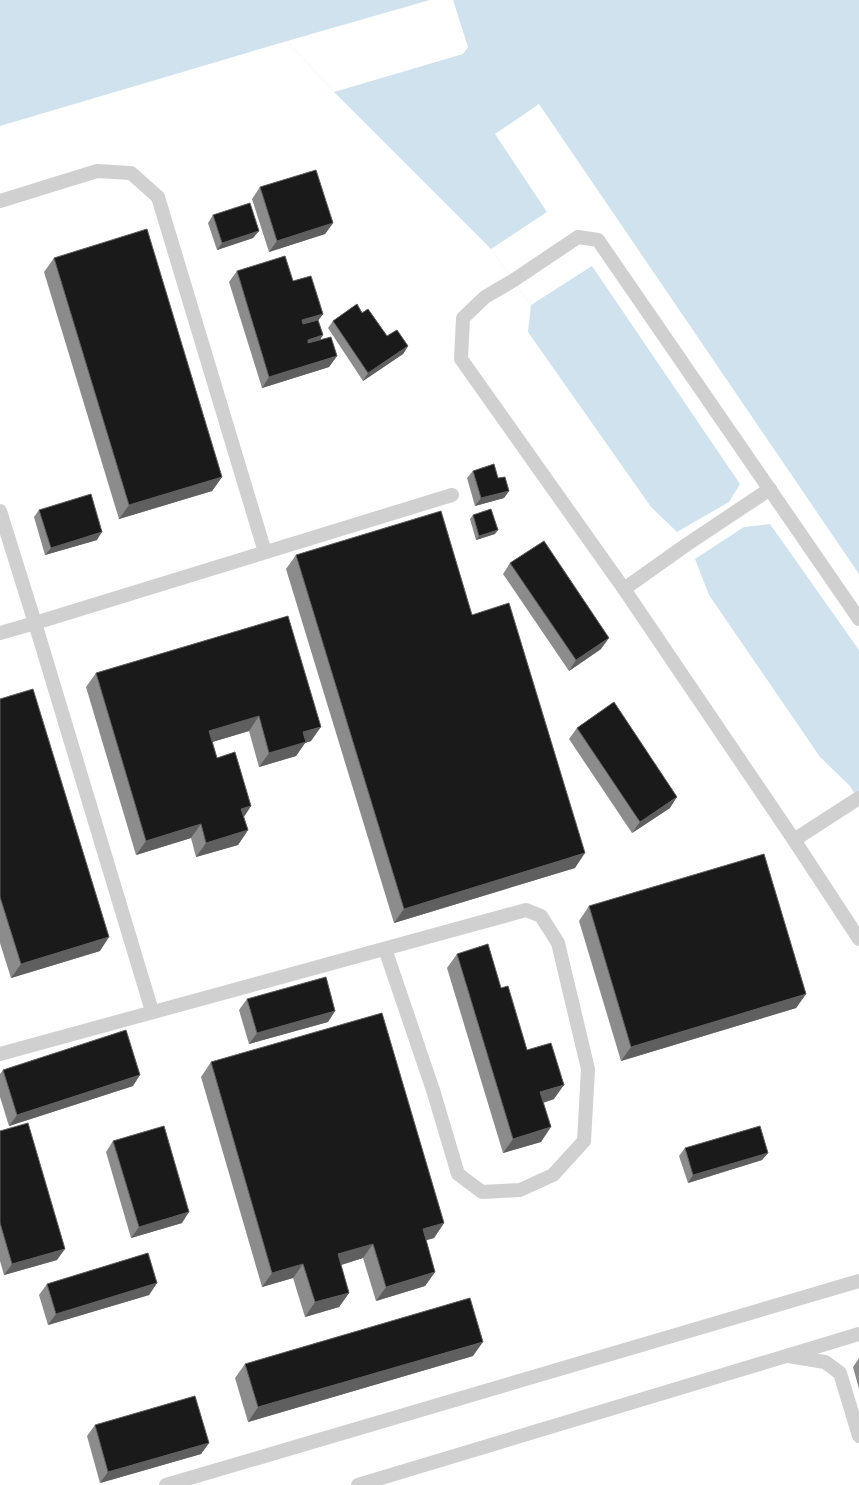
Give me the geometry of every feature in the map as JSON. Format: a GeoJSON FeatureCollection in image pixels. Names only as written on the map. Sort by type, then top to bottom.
{"type":"FeatureCollection","features":[{"type":"Feature","properties":{"kind":"lane"},"geometry":{"type":"LineString","coordinates":[[0,201],[97,171],[131,173],[158,197],[265,552]]}},
{"type":"Feature","properties":{"kind":"lane"},"geometry":{"type":"LineString","coordinates":[[859,619],[598,240],[578,238],[514,280],[485,296],[463,318],[461,359],[624,589],[794,840],[859,939]]}},
{"type":"Feature","properties":{"kind":"lane"},"geometry":{"type":"LineString","coordinates":[[624,589],[686,545],[770,489]]}},
{"type":"Feature","properties":{"kind":"lane"},"geometry":{"type":"LineString","coordinates":[[0,633],[452,495]]}},
{"type":"Feature","properties":{"kind":"lane"},"geometry":{"type":"LineString","coordinates":[[0,511],[152,1011]]}},
{"type":"Feature","properties":{"kind":"lane"},"geometry":{"type":"LineString","coordinates":[[794,840],[859,798]]}},
{"type":"Feature","properties":{"kind":"lane"},"geometry":{"type":"LineString","coordinates":[[0,1054],[152,1011],[385,948],[526,910],[541,916],[558,943],[588,1069],[584,1141],[553,1174],[520,1190],[482,1192],[458,1174],[433,1090],[385,948]]}},
{"type":"Feature","properties":{"kind":"lane"},"geometry":{"type":"LineString","coordinates":[[166,1485],[859,1281]]}},
{"type":"Feature","properties":{"kind":"lane"},"geometry":{"type":"LineString","coordinates":[[358,1485],[785,1355],[859,1334]]}},
{"type":"Feature","properties":{"kind":"lane"},"geometry":{"type":"LineString","coordinates":[[785,1355],[825,1362],[840,1373],[859,1436]]}},
{"type":"Feature","properties":{"kind":"water"},"geometry":{"type":"Polygon","coordinates":[[[0,0],[859,0],[859,801],[850,786],[820,757],[709,595],[695,559],[677,532],[651,507],[528,332],[531,305],[491,249],[334,92],[287,41],[0,126],[0,0]]]}},
{"type":"Feature","properties":{"kind":"pier"},"geometry":{"type":"Polygon","coordinates":[[[430,0],[453,0],[468,47],[463,54],[334,92],[287,41],[430,0]]]}},
{"type":"Feature","properties":{"kind":"pier"},"geometry":{"type":"Polygon","coordinates":[[[539,104],[859,574],[859,650],[770,524],[744,527],[695,559],[677,532],[729,502],[740,484],[592,266],[531,305],[491,249],[547,212],[495,134],[539,104]]]}},
{"type":"Feature","properties":{"kind":"building"},"geometry":{"type":"Polygon","coordinates":[[[316,170],[333,223],[277,241],[260,187],[316,170]]]}},
{"type":"Feature","properties":{"kind":"building"},"geometry":{"type":"Polygon","coordinates":[[[250,203],[259,231],[222,243],[213,215],[250,203]]]}},
{"type":"Feature","properties":{"kind":"building"},"geometry":{"type":"Polygon","coordinates":[[[147,229],[222,477],[129,505],[54,258],[147,229]]]}},
{"type":"Feature","properties":{"kind":"building"},"geometry":{"type":"Polygon","coordinates":[[[285,256],[293,281],[311,276],[323,314],[302,320],[303,324],[318,320],[323,335],[308,340],[308,343],[331,337],[337,356],[269,377],[237,271],[285,256]]]}},
{"type":"Feature","properties":{"kind":"building"},"geometry":{"type":"Polygon","coordinates":[[[357,304],[362,313],[368,309],[387,336],[397,330],[408,346],[368,373],[333,321],[357,304]]]}},
{"type":"Feature","properties":{"kind":"building"},"geometry":{"type":"Polygon","coordinates":[[[494,464],[498,478],[505,477],[509,491],[481,498],[473,471],[494,464]]]}},
{"type":"Feature","properties":{"kind":"building"},"geometry":{"type":"Polygon","coordinates":[[[91,494],[102,532],[51,548],[39,510],[91,494]]]}},
{"type":"Feature","properties":{"kind":"building"},"geometry":{"type":"Polygon","coordinates":[[[491,509],[498,530],[479,536],[473,515],[491,509]]]}},
{"type":"Feature","properties":{"kind":"building"},"geometry":{"type":"Polygon","coordinates":[[[441,511],[472,615],[509,603],[585,853],[404,909],[296,555],[441,511]]]}},
{"type":"Feature","properties":{"kind":"building"},"geometry":{"type":"Polygon","coordinates":[[[544,541],[609,638],[576,660],[510,563],[544,541]]]}},
{"type":"Feature","properties":{"kind":"building"},"geometry":{"type":"Polygon","coordinates":[[[288,616],[321,727],[303,732],[306,742],[269,753],[259,716],[209,731],[217,758],[235,752],[251,806],[241,809],[248,830],[206,843],[201,824],[146,841],[96,673],[288,616]]]}},
{"type":"Feature","properties":{"kind":"building"},"geometry":{"type":"Polygon","coordinates":[[[33,689],[109,937],[21,964],[0,897],[0,699],[33,689]]]}},
{"type":"Feature","properties":{"kind":"building"},"geometry":{"type":"Polygon","coordinates":[[[614,702],[677,797],[640,822],[577,728],[614,702]]]}},
{"type":"Feature","properties":{"kind":"building"},"geometry":{"type":"Polygon","coordinates":[[[764,854],[806,994],[631,1047],[589,906],[764,854]]]}},
{"type":"Feature","properties":{"kind":"building"},"geometry":{"type":"Polygon","coordinates":[[[488,944],[501,988],[508,986],[527,1050],[551,1043],[564,1085],[540,1092],[551,1127],[513,1139],[457,954],[488,944]]]}},
{"type":"Feature","properties":{"kind":"building"},"geometry":{"type":"Polygon","coordinates":[[[326,977],[335,1011],[257,1033],[247,999],[326,977]]]}},
{"type":"Feature","properties":{"kind":"building"},"geometry":{"type":"Polygon","coordinates":[[[382,1013],[444,1223],[423,1229],[435,1272],[386,1287],[373,1244],[338,1254],[349,1293],[315,1302],[303,1264],[272,1273],[211,1062],[382,1013]]]}},
{"type":"Feature","properties":{"kind":"building"},"geometry":{"type":"Polygon","coordinates":[[[126,1030],[140,1075],[17,1115],[3,1070],[126,1030]]]}},
{"type":"Feature","properties":{"kind":"building"},"geometry":{"type":"Polygon","coordinates":[[[28,1123],[65,1249],[12,1264],[0,1223],[0,1131],[28,1123]]]}},
{"type":"Feature","properties":{"kind":"building"},"geometry":{"type":"Polygon","coordinates":[[[164,1126],[189,1212],[139,1227],[113,1141],[164,1126]]]}},
{"type":"Feature","properties":{"kind":"building"},"geometry":{"type":"Polygon","coordinates":[[[760,1126],[768,1153],[693,1175],[685,1148],[760,1126]]]}},
{"type":"Feature","properties":{"kind":"building"},"geometry":{"type":"Polygon","coordinates":[[[148,1253],[157,1283],[56,1314],[47,1284],[148,1253]]]}},
{"type":"Feature","properties":{"kind":"building"},"geometry":{"type":"Polygon","coordinates":[[[470,1298],[483,1342],[258,1407],[245,1364],[470,1298]]]}},
{"type":"Feature","properties":{"kind":"building"},"geometry":{"type":"Polygon","coordinates":[[[195,1396],[209,1443],[108,1472],[95,1425],[195,1396]]]}}]}
